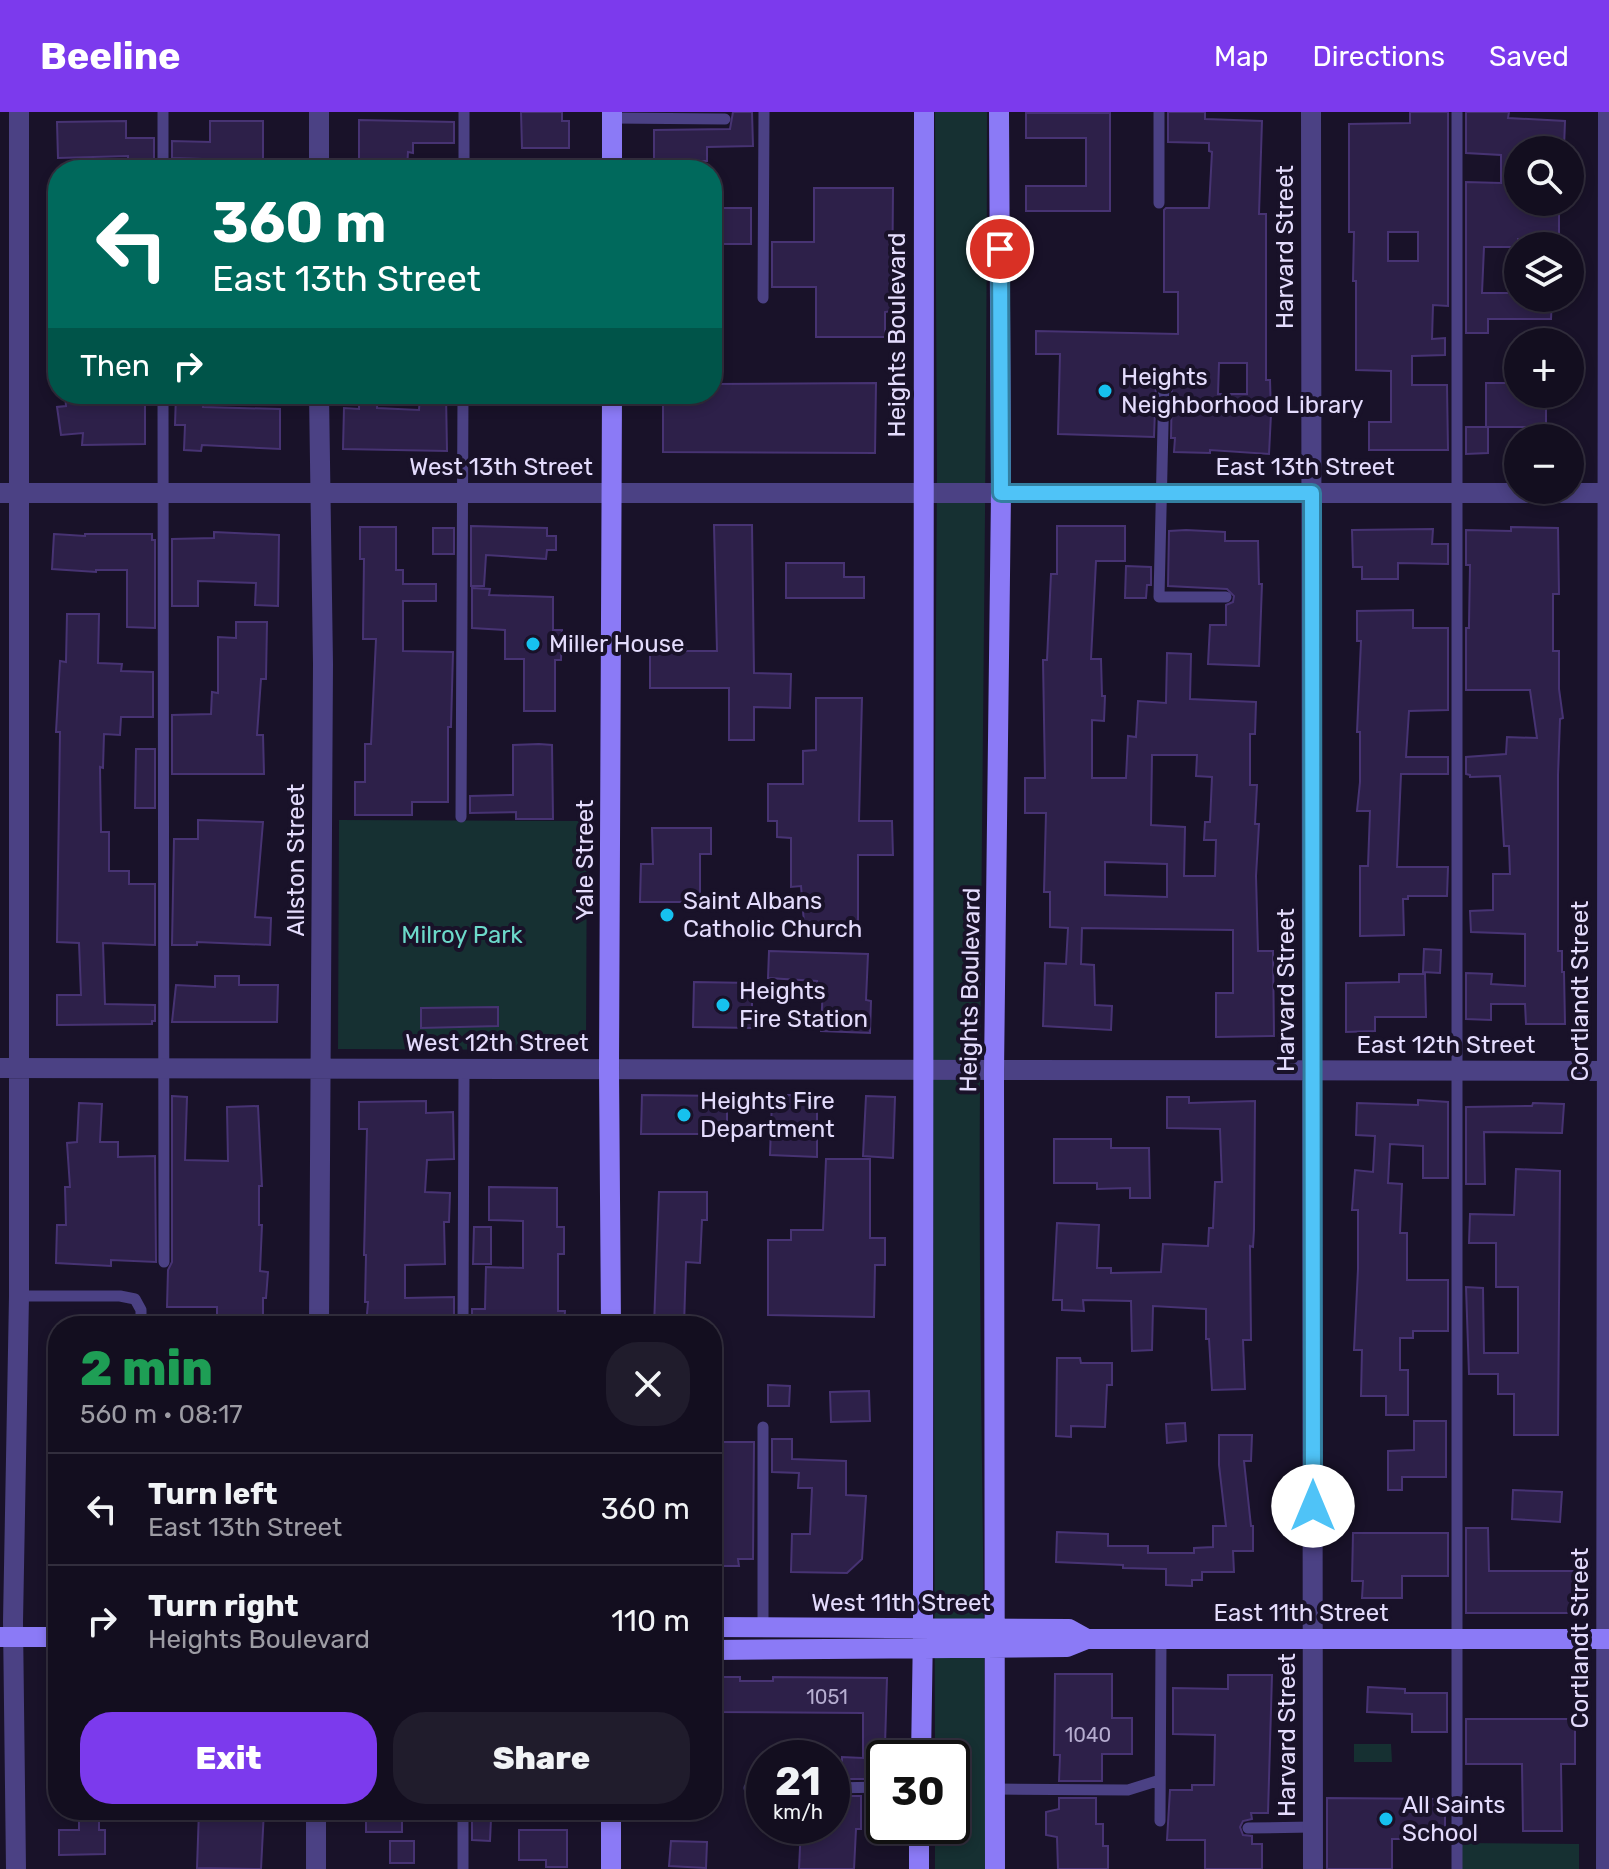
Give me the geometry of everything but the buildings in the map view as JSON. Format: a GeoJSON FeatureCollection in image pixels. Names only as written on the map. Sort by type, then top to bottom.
{"type":"FeatureCollection","features":[{"type":"Feature","properties":{"kind":"main road","name":"Heights Boulevard"},"geometry":{"type":"LineString","coordinates":[[921,1740],[924,112]]}},
{"type":"Feature","properties":{"kind":"main road","name":"Heights Boulevard"},"geometry":{"type":"LineString","coordinates":[[995,1869],[994,1071],[1001,493],[999,112]]}},
{"type":"Feature","properties":{"kind":"main road"},"geometry":{"type":"LineString","coordinates":[[612,115],[612,160]]}},
{"type":"Feature","properties":{"kind":"main road","name":"Yale Street"},"geometry":{"type":"LineString","coordinates":[[611,1316],[612,404]]}},
{"type":"Feature","properties":{"kind":"main road","name":"West 11th Street"},"geometry":{"type":"LineString","coordinates":[[722,1627],[923,1640]]}},
{"type":"Feature","properties":{"kind":"main road"},"geometry":{"type":"LineString","coordinates":[[7,1637],[48,1637]]}},
{"type":"Feature","properties":{"kind":"main road","name":"West 11th Street"},"geometry":{"type":"LineString","coordinates":[[722,1650],[994,1639]]}},
{"type":"Feature","properties":{"kind":"main road","name":"East 11th Street"},"geometry":{"type":"LineString","coordinates":[[994,1639],[1067,1647],[1087,1639],[1607,1639]]}},
{"type":"Feature","properties":{"kind":"main road"},"geometry":{"type":"LineString","coordinates":[[611,1820],[611,1869]]}},
{"type":"Feature","properties":{"kind":"main road"},"geometry":{"type":"LineString","coordinates":[[919,1844],[919,1869]]}},
{"type":"Feature","properties":{"kind":"street"},"geometry":{"type":"LineString","coordinates":[[16,1869],[7,1637],[19,1296],[9,1068],[9,493],[19,112]]}},
{"type":"Feature","properties":{"kind":"street"},"geometry":{"type":"LineString","coordinates":[[319,112],[319,160]]}},
{"type":"Feature","properties":{"kind":"street","name":"Harvard Street"},"geometry":{"type":"LineString","coordinates":[[1311,112],[1313,1869]]}},
{"type":"Feature","properties":{"kind":"street","name":"Cortlandt Street"},"geometry":{"type":"LineString","coordinates":[[1606,1869],[1608,112]]}},
{"type":"Feature","properties":{"kind":"street","name":"Allston Street"},"geometry":{"type":"LineString","coordinates":[[319,404],[323,664],[319,1316]]}},
{"type":"Feature","properties":{"kind":"street","name":"West 13th Street"},"geometry":{"type":"LineString","coordinates":[[9,493],[1001,493]]}},
{"type":"Feature","properties":{"kind":"street","name":"East 13th Street"},"geometry":{"type":"LineString","coordinates":[[1001,493],[1607,493]]}},
{"type":"Feature","properties":{"kind":"street","name":"West 12th Street"},"geometry":{"type":"LineString","coordinates":[[9,1068],[994,1071]]}},
{"type":"Feature","properties":{"kind":"street","name":"East 12th Street"},"geometry":{"type":"LineString","coordinates":[[994,1071],[1608,1072]]}},
{"type":"Feature","properties":{"kind":"street"},"geometry":{"type":"LineString","coordinates":[[316,1820],[316,1869]]}},
{"type":"Feature","properties":{"kind":"lane"},"geometry":{"type":"LineString","coordinates":[[163,112],[163,160]]}},
{"type":"Feature","properties":{"kind":"lane"},"geometry":{"type":"LineString","coordinates":[[464,112],[464,160]]}},
{"type":"Feature","properties":{"kind":"lane"},"geometry":{"type":"LineString","coordinates":[[763,298],[764,112]]}},
{"type":"Feature","properties":{"kind":"lane"},"geometry":{"type":"LineString","coordinates":[[1159,112],[1159,203]]}},
{"type":"Feature","properties":{"kind":"lane"},"geometry":{"type":"LineString","coordinates":[[1457,112],[1457,1869]]}},
{"type":"Feature","properties":{"kind":"lane"},"geometry":{"type":"LineString","coordinates":[[612,115],[725,119]]}},
{"type":"Feature","properties":{"kind":"lane"},"geometry":{"type":"LineString","coordinates":[[1164,383],[1159,597],[1226,597]]}},
{"type":"Feature","properties":{"kind":"lane"},"geometry":{"type":"LineString","coordinates":[[163,404],[164,1262]]}},
{"type":"Feature","properties":{"kind":"lane"},"geometry":{"type":"LineString","coordinates":[[461,817],[463,404]]}},
{"type":"Feature","properties":{"kind":"lane"},"geometry":{"type":"LineString","coordinates":[[463,1316],[464,1070]]}},
{"type":"Feature","properties":{"kind":"lane"},"geometry":{"type":"LineString","coordinates":[[19,1296],[120,1296],[135,1299],[141,1316]]}},
{"type":"Feature","properties":{"kind":"lane"},"geometry":{"type":"LineString","coordinates":[[763,1427],[763,1628]]}},
{"type":"Feature","properties":{"kind":"lane"},"geometry":{"type":"LineString","coordinates":[[1160,1821],[1161,1641]]}},
{"type":"Feature","properties":{"kind":"lane"},"geometry":{"type":"LineString","coordinates":[[995,1789],[1128,1790],[1160,1780]]}},
{"type":"Feature","properties":{"kind":"lane"},"geometry":{"type":"LineString","coordinates":[[463,1820],[463,1869]]}},
{"type":"Feature","properties":{"kind":"lane"},"geometry":{"type":"LineString","coordinates":[[1248,1828],[1313,1827]]}},
{"type":"Feature","properties":{"kind":"green space"},"geometry":{"type":"Polygon","coordinates":[[[935,112],[987,112],[980,1181],[985,1869],[935,1869],[935,1844],[970,1844],[970,1740],[935,1740],[933,1050],[937,475],[935,112]]]}},
{"type":"Feature","properties":{"kind":"green space","name":"Milroy Park"},"geometry":{"type":"Polygon","coordinates":[[[339,820],[587,821],[586,1050],[338,1049],[339,820]]]}},
{"type":"Feature","properties":{"kind":"green space"},"geometry":{"type":"Polygon","coordinates":[[[1354,1744],[1391,1744],[1392,1762],[1354,1762],[1354,1744]]]}},
{"type":"Feature","properties":{"kind":"green space"},"geometry":{"type":"Polygon","coordinates":[[[1459,1843],[1579,1844],[1579,1869],[1459,1869],[1459,1843]]]}},
{"type":"Feature","properties":{"kind":"place","name":"Heights Neighborhood Library"},"geometry":{"type":"Point","coordinates":[1105,391]}},
{"type":"Feature","properties":{"kind":"place","name":"Miller House"},"geometry":{"type":"Point","coordinates":[533,644]}},
{"type":"Feature","properties":{"kind":"place","name":"Saint Albans Catholic Church"},"geometry":{"type":"Point","coordinates":[667,915]}},
{"type":"Feature","properties":{"kind":"place","name":"Heights Fire Station"},"geometry":{"type":"Point","coordinates":[723,1005]}},
{"type":"Feature","properties":{"kind":"place","name":"Heights Fire Department"},"geometry":{"type":"Point","coordinates":[684,1115]}},
{"type":"Feature","properties":{"kind":"place","name":"All Saints School"},"geometry":{"type":"Point","coordinates":[1386,1819]}},
{"type":"Feature","properties":{"kind":"route"},"geometry":{"type":"LineString","coordinates":[[1000,249],[1001,493],[1312,493],[1313,1506]]}}]}
